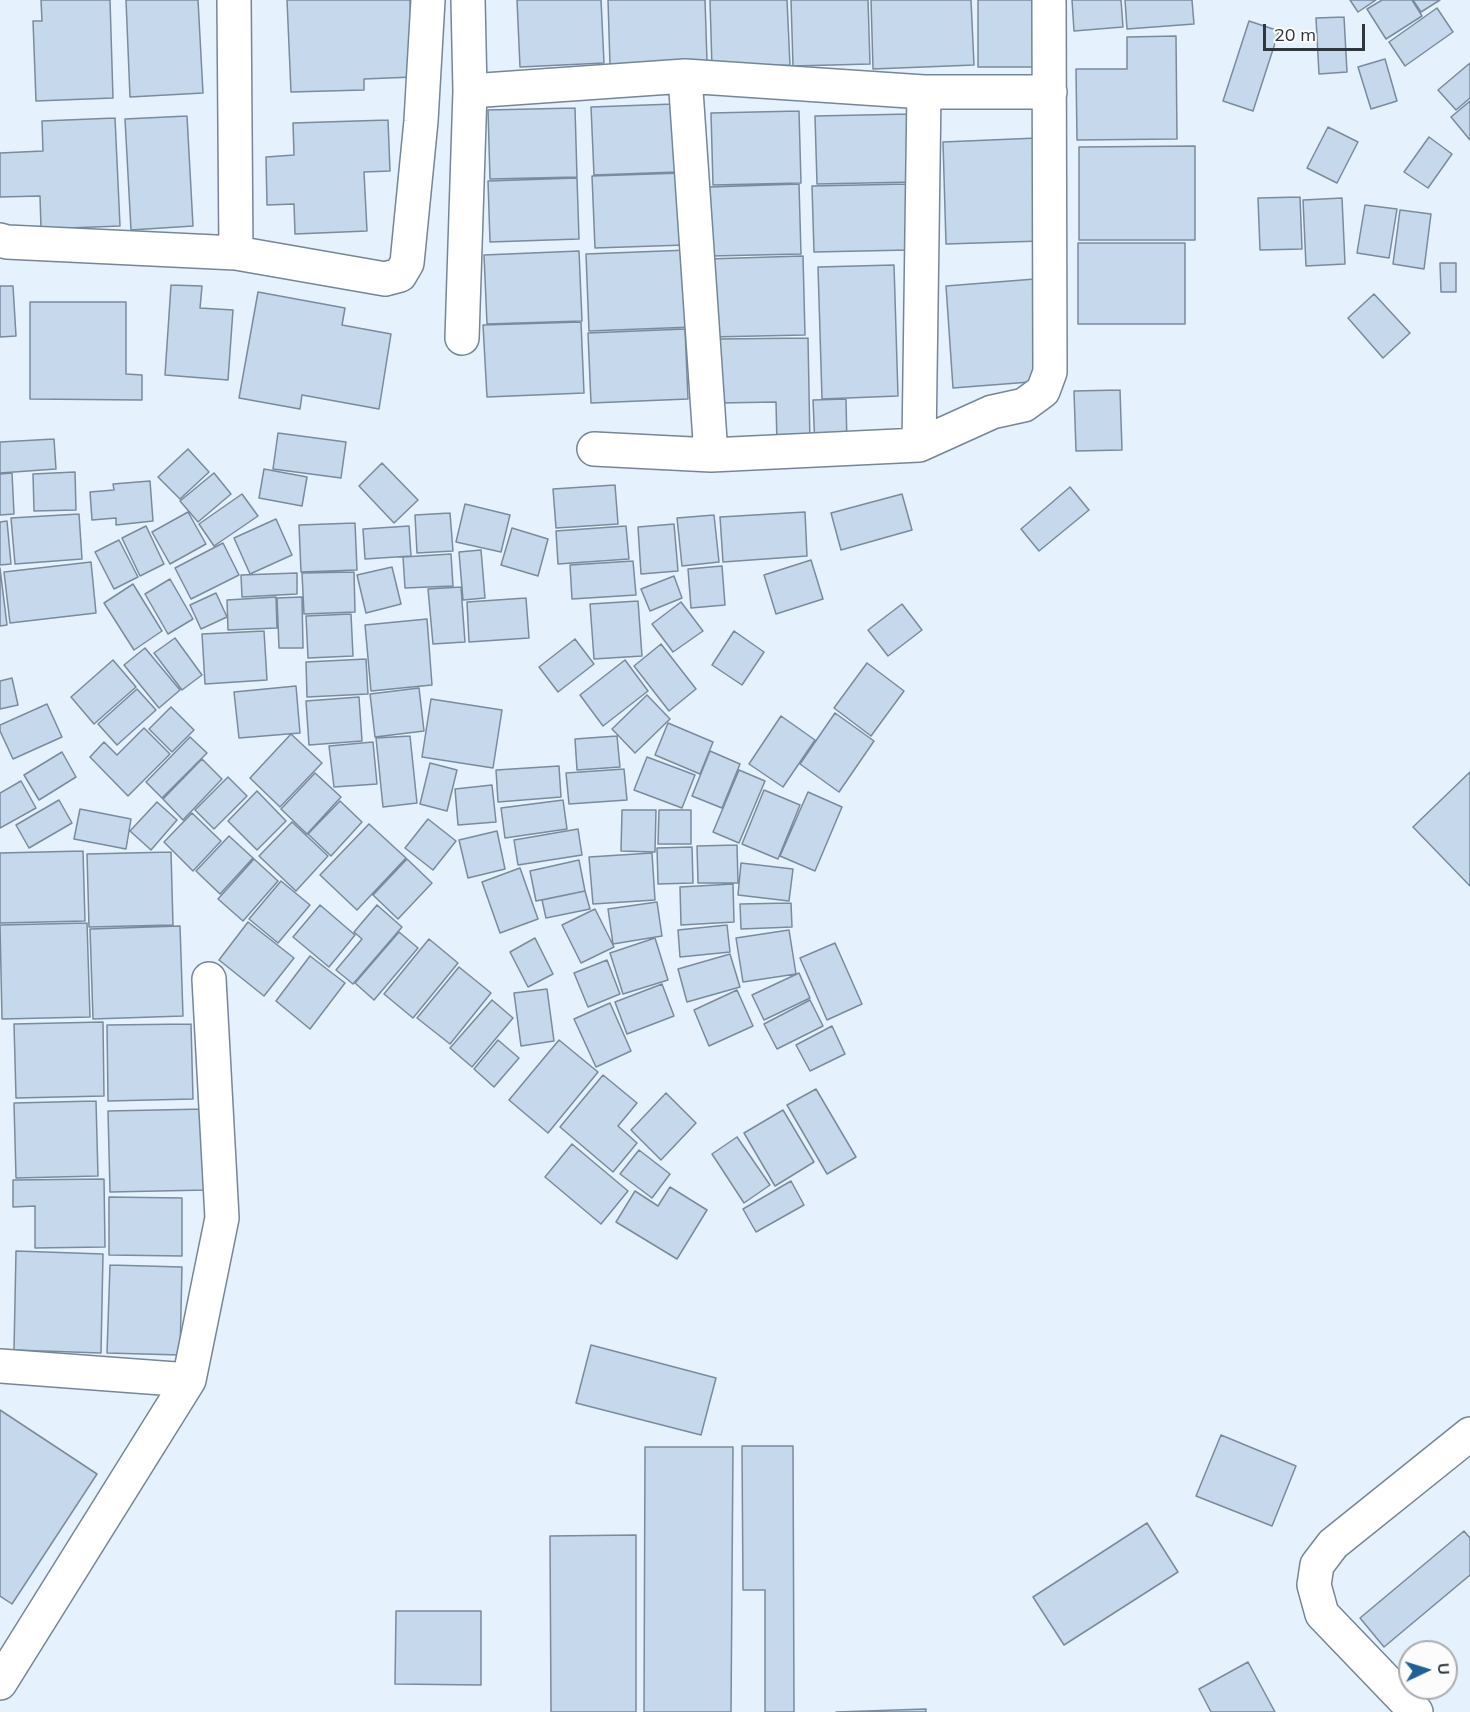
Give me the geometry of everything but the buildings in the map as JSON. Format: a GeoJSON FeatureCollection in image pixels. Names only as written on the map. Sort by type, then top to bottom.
{"type":"FeatureCollection","features":[{"type":"Feature","properties":{"kind":"street"},"geometry":{"type":"LineString","coordinates":[[234,0],[236,254]]}},
{"type":"Feature","properties":{"kind":"street"},"geometry":{"type":"LineString","coordinates":[[0,240],[236,254],[385,279],[400,275],[407,263],[421,121],[428,0]]}},
{"type":"Feature","properties":{"kind":"street"},"geometry":{"type":"LineString","coordinates":[[462,338],[470,91],[468,0]]}},
{"type":"Feature","properties":{"kind":"street"},"geometry":{"type":"LineString","coordinates":[[594,449],[711,455],[919,445],[992,412],[1024,405],[1043,391],[1050,372],[1049,0]]}},
{"type":"Feature","properties":{"kind":"street"},"geometry":{"type":"LineString","coordinates":[[470,91],[685,76],[924,92],[1050,92]]}},
{"type":"Feature","properties":{"kind":"street"},"geometry":{"type":"LineString","coordinates":[[685,76],[711,455]]}},
{"type":"Feature","properties":{"kind":"street"},"geometry":{"type":"LineString","coordinates":[[919,445],[924,92]]}},
{"type":"Feature","properties":{"kind":"street"},"geometry":{"type":"LineString","coordinates":[[0,1683],[189,1380],[222,1218],[209,979]]}},
{"type":"Feature","properties":{"kind":"street"},"geometry":{"type":"LineString","coordinates":[[0,1365],[189,1380]]}},
{"type":"Feature","properties":{"kind":"street"},"geometry":{"type":"LineString","coordinates":[[1416,1712],[1322,1614],[1314,1585],[1317,1565],[1333,1544],[1470,1434]]}}]}
